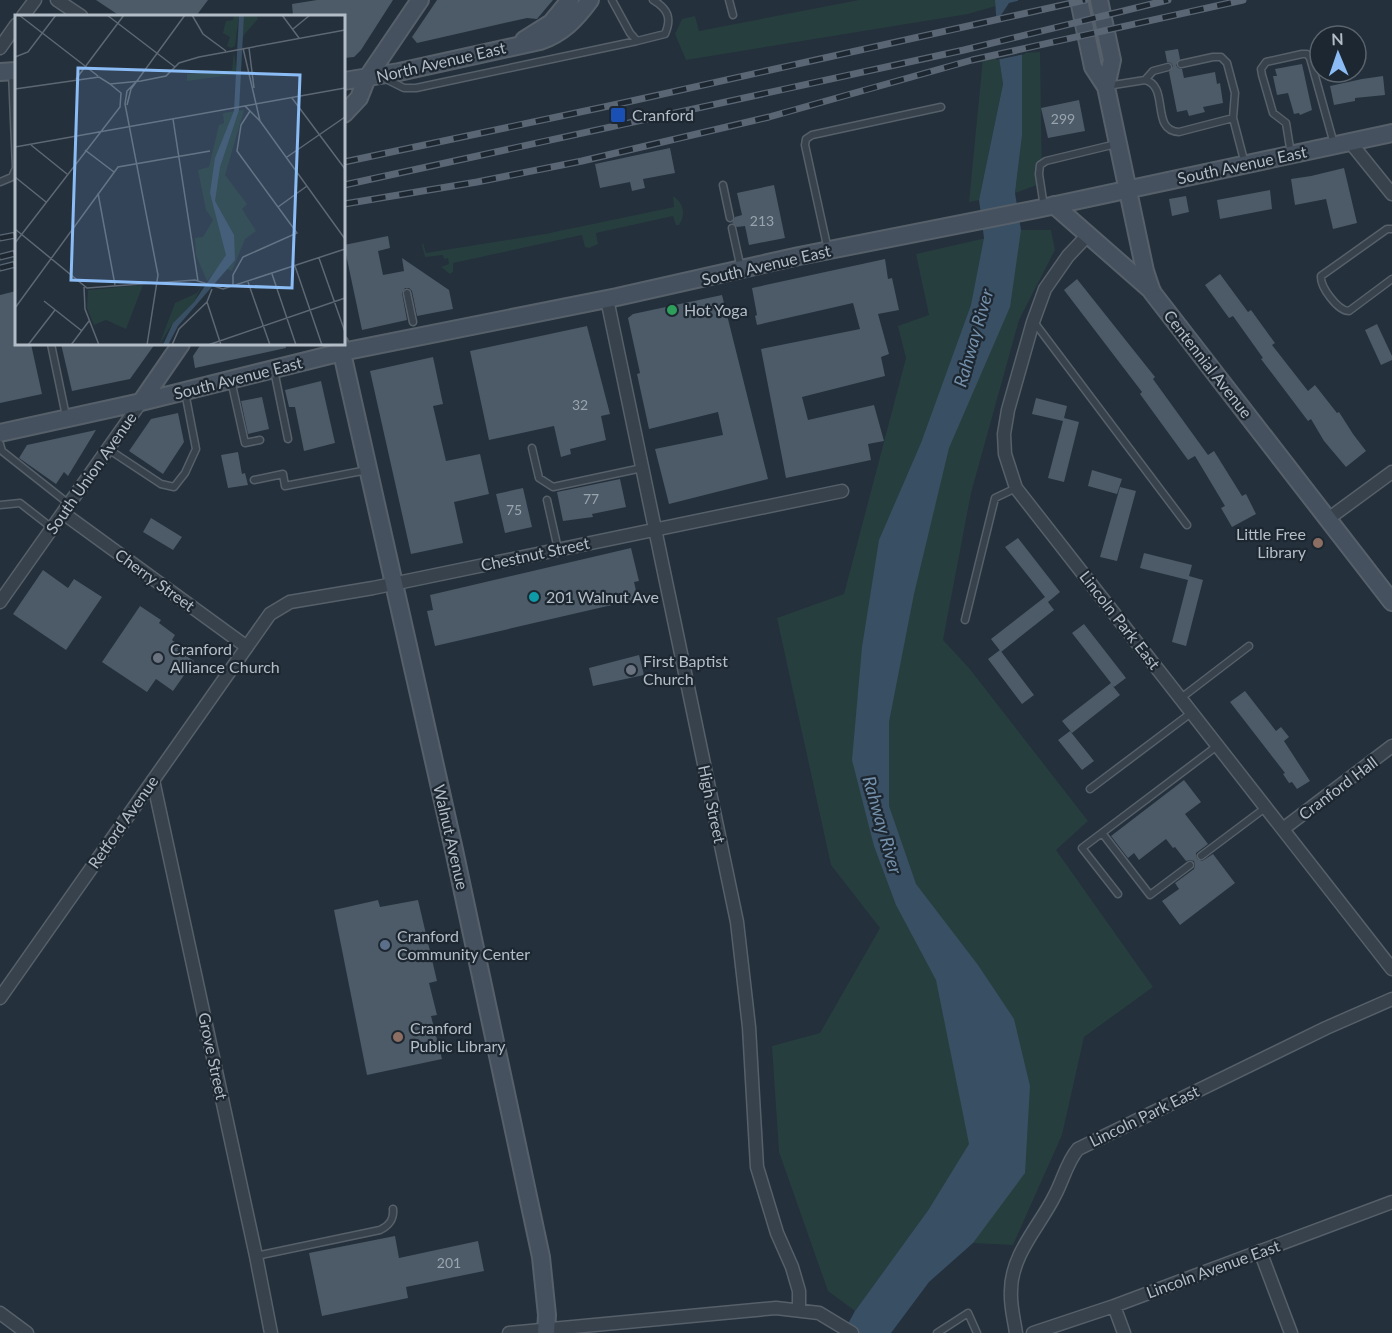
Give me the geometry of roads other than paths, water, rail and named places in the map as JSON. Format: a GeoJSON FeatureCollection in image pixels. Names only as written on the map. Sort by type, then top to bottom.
{"type":"FeatureCollection","features":[{"type":"Feature","properties":{"kind":"street"},"geometry":{"type":"LineString","coordinates":[[24,15],[35,0]]}},
{"type":"Feature","properties":{"kind":"street"},"geometry":{"type":"LineString","coordinates":[[57,0],[80,15]]}},
{"type":"Feature","properties":{"kind":"street"},"geometry":{"type":"LineString","coordinates":[[345,113],[359,98],[373,77],[420,0]]}},
{"type":"Feature","properties":{"kind":"street","name":"North Avenue East"},"geometry":{"type":"LineString","coordinates":[[516,45],[550,23],[570,0]]}},
{"type":"Feature","properties":{"kind":"street","name":"North Avenue East"},"geometry":{"type":"LineString","coordinates":[[373,77],[555,36],[576,20],[590,0]]}},
{"type":"Feature","properties":{"kind":"street","name":"Centennial Avenue"},"geometry":{"type":"LineString","coordinates":[[1079,0],[1093,67],[1106,87],[1145,271],[1152,292],[1392,602]]}},
{"type":"Feature","properties":{"kind":"street","name":"Centennial Avenue"},"geometry":{"type":"LineString","coordinates":[[1099,0],[1112,60],[1106,87]]}},
{"type":"Feature","properties":{"kind":"street"},"geometry":{"type":"LineString","coordinates":[[0,48],[15,26]]}},
{"type":"Feature","properties":{"kind":"street"},"geometry":{"type":"LineString","coordinates":[[345,81],[373,77]]}},
{"type":"Feature","properties":{"kind":"street"},"geometry":{"type":"LineString","coordinates":[[345,92],[373,77]]}},
{"type":"Feature","properties":{"kind":"street","name":"South Avenue East"},"geometry":{"type":"LineString","coordinates":[[0,433],[231,380],[341,348],[607,299],[828,250],[1128,190],[1392,133]]}},
{"type":"Feature","properties":{"kind":"street"},"geometry":{"type":"LineString","coordinates":[[1342,144],[1392,194]]}},
{"type":"Feature","properties":{"kind":"street"},"geometry":{"type":"LineString","coordinates":[[1045,207],[1087,236],[1152,292]]}},
{"type":"Feature","properties":{"kind":"street","name":"Lincoln Park East"},"geometry":{"type":"LineString","coordinates":[[1087,236],[1068,256],[1045,289],[1033,322],[1008,410],[1004,434],[1005,454],[1016,488],[1392,969]]}},
{"type":"Feature","properties":{"kind":"street","name":"High Street"},"geometry":{"type":"LineString","coordinates":[[607,299],[737,922],[749,1027],[757,1167],[777,1233],[792,1267],[799,1291],[799,1309]]}},
{"type":"Feature","properties":{"kind":"street","name":"South Union Avenue"},"geometry":{"type":"LineString","coordinates":[[0,602],[180,345]]}},
{"type":"Feature","properties":{"kind":"street","name":"Walnut Avenue"},"geometry":{"type":"LineString","coordinates":[[341,348],[541,1257],[547,1330]]}},
{"type":"Feature","properties":{"kind":"street"},"geometry":{"type":"LineString","coordinates":[[1328,519],[1392,472]]}},
{"type":"Feature","properties":{"kind":"street","name":"Chestnut Street"},"geometry":{"type":"LineString","coordinates":[[247,647],[270,614],[290,602],[394,583],[842,491]]}},
{"type":"Feature","properties":{"kind":"street","name":"Cherry Street"},"geometry":{"type":"LineString","coordinates":[[66,508],[247,647]]}},
{"type":"Feature","properties":{"kind":"street","name":"Retford Avenue"},"geometry":{"type":"LineString","coordinates":[[0,998],[247,647]]}},
{"type":"Feature","properties":{"kind":"street","name":"Cranford Hall"},"geometry":{"type":"LineString","coordinates":[[1283,829],[1392,746]]}},
{"type":"Feature","properties":{"kind":"street","name":"Grove Street"},"geometry":{"type":"LineString","coordinates":[[153,780],[271,1333]]}},
{"type":"Feature","properties":{"kind":"street","name":"Lincoln Park East"},"geometry":{"type":"LineString","coordinates":[[1016,1333],[1011,1292],[1015,1267],[1020,1254],[1055,1195],[1072,1156],[1078,1149],[1326,1028],[1392,999]]}},
{"type":"Feature","properties":{"kind":"street","name":"Lincoln Avenue East"},"geometry":{"type":"LineString","coordinates":[[1033,1333],[1114,1306],[1392,1202]]}},
{"type":"Feature","properties":{"kind":"street"},"geometry":{"type":"LineString","coordinates":[[1260,1251],[1291,1333]]}},
{"type":"Feature","properties":{"kind":"street"},"geometry":{"type":"LineString","coordinates":[[1114,1306],[1124,1333]]}},
{"type":"Feature","properties":{"kind":"street"},"geometry":{"type":"LineString","coordinates":[[509,1333],[776,1308],[819,1313],[852,1333]]}},
{"type":"Feature","properties":{"kind":"street"},"geometry":{"type":"LineString","coordinates":[[0,1313],[27,1333]]}},
{"type":"Feature","properties":{"kind":"lane"},"geometry":{"type":"LineString","coordinates":[[612,0],[630,33],[637,41]]}},
{"type":"Feature","properties":{"kind":"lane"},"geometry":{"type":"LineString","coordinates":[[373,77],[404,88],[416,87],[665,34],[669,23],[666,10],[653,0]]}},
{"type":"Feature","properties":{"kind":"lane"},"geometry":{"type":"LineString","coordinates":[[729,0],[733,15]]}},
{"type":"Feature","properties":{"kind":"lane"},"geometry":{"type":"LineString","coordinates":[[1291,154],[1286,123],[1273,113],[1261,69],[1266,62],[1293,56],[1307,54],[1311,58],[1342,144]]}},
{"type":"Feature","properties":{"kind":"lane"},"geometry":{"type":"LineString","coordinates":[[1181,64],[1213,57],[1221,57],[1227,63],[1235,93],[1233,118],[1245,164]]}},
{"type":"Feature","properties":{"kind":"lane"},"geometry":{"type":"LineString","coordinates":[[1144,80],[1153,71],[1168,67]]}},
{"type":"Feature","properties":{"kind":"lane"},"geometry":{"type":"LineString","coordinates":[[9,71],[15,154]]}},
{"type":"Feature","properties":{"kind":"lane"},"geometry":{"type":"LineString","coordinates":[[1106,87],[1144,80],[1150,81],[1156,88],[1165,126],[1172,132],[1233,118]]}},
{"type":"Feature","properties":{"kind":"lane"},"geometry":{"type":"LineString","coordinates":[[828,250],[805,145],[806,139],[812,135],[941,107]]}},
{"type":"Feature","properties":{"kind":"lane"},"geometry":{"type":"LineString","coordinates":[[1045,207],[1039,174],[1040,165],[1046,161],[1119,143]]}},
{"type":"Feature","properties":{"kind":"lane"},"geometry":{"type":"LineString","coordinates":[[0,182],[12,177],[15,170]]}},
{"type":"Feature","properties":{"kind":"lane"},"geometry":{"type":"LineString","coordinates":[[723,184],[730,218]]}},
{"type":"Feature","properties":{"kind":"lane"},"geometry":{"type":"LineString","coordinates":[[732,228],[741,270]]}},
{"type":"Feature","properties":{"kind":"lane"},"geometry":{"type":"LineString","coordinates":[[1392,229],[1387,229],[1321,276],[1321,281],[1338,308],[1349,311],[1392,279]]}},
{"type":"Feature","properties":{"kind":"lane"},"geometry":{"type":"LineString","coordinates":[[407,293],[413,321]]}},
{"type":"Feature","properties":{"kind":"lane"},"geometry":{"type":"LineString","coordinates":[[1033,322],[1187,525]]}},
{"type":"Feature","properties":{"kind":"lane"},"geometry":{"type":"LineString","coordinates":[[51,345],[66,419]]}},
{"type":"Feature","properties":{"kind":"lane"},"geometry":{"type":"LineString","coordinates":[[274,369],[288,439]]}},
{"type":"Feature","properties":{"kind":"lane"},"geometry":{"type":"LineString","coordinates":[[231,380],[244,443],[260,440]]}},
{"type":"Feature","properties":{"kind":"lane"},"geometry":{"type":"LineString","coordinates":[[108,449],[161,484],[174,487],[185,473],[196,449],[185,391]]}},
{"type":"Feature","properties":{"kind":"lane"},"geometry":{"type":"LineString","coordinates":[[1,447],[66,508]]}},
{"type":"Feature","properties":{"kind":"lane"},"geometry":{"type":"LineString","coordinates":[[532,448],[539,478],[553,487],[642,468]]}},
{"type":"Feature","properties":{"kind":"lane"},"geometry":{"type":"LineString","coordinates":[[254,480],[283,474],[285,486],[369,470]]}},
{"type":"Feature","properties":{"kind":"lane"},"geometry":{"type":"LineString","coordinates":[[965,620],[995,498],[1016,488]]}},
{"type":"Feature","properties":{"kind":"lane"},"geometry":{"type":"LineString","coordinates":[[547,500],[558,549]]}},
{"type":"Feature","properties":{"kind":"lane"},"geometry":{"type":"LineString","coordinates":[[0,505],[20,503],[52,528]]}},
{"type":"Feature","properties":{"kind":"lane"},"geometry":{"type":"LineString","coordinates":[[1181,698],[1249,646]]}},
{"type":"Feature","properties":{"kind":"lane"},"geometry":{"type":"LineString","coordinates":[[1090,789],[1192,713]]}},
{"type":"Feature","properties":{"kind":"lane"},"geometry":{"type":"LineString","coordinates":[[1118,894],[1082,848],[1218,745]]}},
{"type":"Feature","properties":{"kind":"lane"},"geometry":{"type":"LineString","coordinates":[[1202,856],[1266,807]]}},
{"type":"Feature","properties":{"kind":"lane"},"geometry":{"type":"LineString","coordinates":[[1102,833],[1150,895],[1191,865]]}},
{"type":"Feature","properties":{"kind":"lane"},"geometry":{"type":"LineString","coordinates":[[256,1256],[380,1230],[390,1224],[393,1209]]}},
{"type":"Feature","properties":{"kind":"lane"},"geometry":{"type":"LineString","coordinates":[[937,1333],[968,1313],[977,1333]]}},
{"type":"Feature","properties":{"kind":"water","name":"Rahway River"},"geometry":{"type":"Polygon","coordinates":[[[995,0],[1018,0],[1022,53],[1022,136],[1015,193],[1021,230],[1010,307],[949,448],[914,594],[889,722],[889,806],[916,884],[978,965],[1014,1019],[1030,1086],[1025,1173],[973,1243],[929,1282],[891,1333],[843,1333],[855,1311],[929,1209],[969,1144],[936,980],[896,905],[874,846],[852,760],[862,647],[879,540],[921,443],[971,305],[984,238],[979,200],[1003,84],[995,0]]]}},
{"type":"Feature","properties":{"kind":"railway"},"geometry":{"type":"LineString","coordinates":[[345,162],[618,104],[1085,0]]}},
{"type":"Feature","properties":{"kind":"railway"},"geometry":{"type":"LineString","coordinates":[[345,185],[964,50],[1168,0]]}},
{"type":"Feature","properties":{"kind":"railway"},"geometry":{"type":"LineString","coordinates":[[345,204],[477,182],[582,161],[769,117],[972,60],[1243,0]]}},
{"type":"Feature","properties":{"kind":"railway"},"geometry":{"type":"LineString","coordinates":[[0,238],[15,235]]}},
{"type":"Feature","properties":{"kind":"railway"},"geometry":{"type":"LineString","coordinates":[[0,257],[15,253]]}},
{"type":"Feature","properties":{"kind":"railway"},"geometry":{"type":"LineString","coordinates":[[0,268],[15,264]]}},
{"type":"Feature","properties":{"kind":"place","name":"Cranford"},"geometry":{"type":"Point","coordinates":[618,115]}},
{"type":"Feature","properties":{"kind":"place","name":"Hot Yoga"},"geometry":{"type":"Point","coordinates":[672,310]}},
{"type":"Feature","properties":{"kind":"place","name":"Little Free Library"},"geometry":{"type":"Point","coordinates":[1318,543]}},
{"type":"Feature","properties":{"kind":"place","name":"201 Walnut Ave"},"geometry":{"type":"Point","coordinates":[534,597]}},
{"type":"Feature","properties":{"kind":"place","name":"Cranford Alliance Church"},"geometry":{"type":"Point","coordinates":[158,658]}},
{"type":"Feature","properties":{"kind":"place","name":"First Baptist Church"},"geometry":{"type":"Point","coordinates":[631,670]}},
{"type":"Feature","properties":{"kind":"place","name":"Cranford Community Center"},"geometry":{"type":"Point","coordinates":[385,945]}},
{"type":"Feature","properties":{"kind":"place","name":"Cranford Public Library"},"geometry":{"type":"Point","coordinates":[398,1037]}}]}
